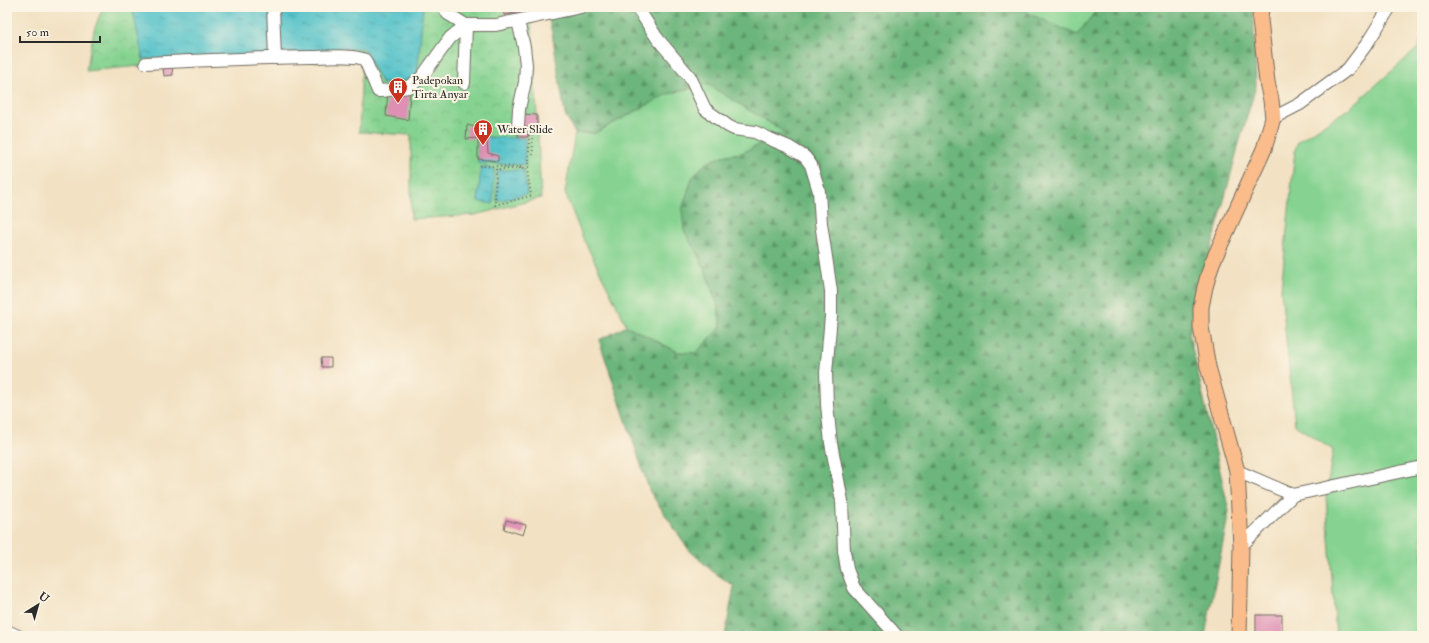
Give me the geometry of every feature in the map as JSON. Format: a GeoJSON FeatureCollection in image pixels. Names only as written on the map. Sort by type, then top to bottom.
{"type":"FeatureCollection","features":[{"type":"Feature","properties":{"kind":"main road"},"geometry":{"type":"LineString","coordinates":[[1239,636],[1241,546],[1237,471],[1208,367],[1202,327],[1201,307],[1212,264],[1264,149],[1272,118],[1261,27],[1261,7]]}},
{"type":"Feature","properties":{"kind":"lane"},"geometry":{"type":"LineString","coordinates":[[273,7],[274,57]]}},
{"type":"Feature","properties":{"kind":"lane"},"geometry":{"type":"LineString","coordinates":[[444,7],[448,14],[466,25],[496,25],[581,7]]}},
{"type":"Feature","properties":{"kind":"lane"},"geometry":{"type":"LineString","coordinates":[[637,7],[657,38],[690,77],[704,109],[728,126],[755,132],[789,147],[805,157],[811,165],[819,191],[821,223],[831,291],[831,316],[826,373],[827,405],[831,442],[842,501],[844,551],[847,569],[854,588],[897,636]]}},
{"type":"Feature","properties":{"kind":"lane"},"geometry":{"type":"LineString","coordinates":[[1272,118],[1300,104],[1348,69],[1366,45],[1390,7]]}},
{"type":"Feature","properties":{"kind":"lane"},"geometry":{"type":"LineString","coordinates":[[518,21],[524,46],[526,65],[525,82],[519,109],[525,129]]}},
{"type":"Feature","properties":{"kind":"lane"},"geometry":{"type":"LineString","coordinates":[[146,63],[274,57],[346,56],[362,58],[365,60],[378,90],[382,91],[408,87],[421,78],[450,38],[466,25]]}},
{"type":"Feature","properties":{"kind":"lane"},"geometry":{"type":"LineString","coordinates":[[464,83],[466,25]]}},
{"type":"Feature","properties":{"kind":"lane"},"geometry":{"type":"LineString","coordinates":[[1241,546],[1293,494],[1422,467]]}},
{"type":"Feature","properties":{"kind":"lane"},"geometry":{"type":"LineString","coordinates":[[1237,471],[1293,494]]}},
{"type":"Feature","properties":{"kind":"lane"},"geometry":{"type":"LineString","coordinates":[[7,630],[18,636]]}},
{"type":"Feature","properties":{"kind":"path"},"geometry":{"type":"LineString","coordinates":[[480,166],[521,168],[527,169],[531,196],[495,205],[496,168],[521,168],[529,167],[525,129],[532,129],[533,156]]}},
{"type":"Feature","properties":{"kind":"green space"},"geometry":{"type":"Polygon","coordinates":[[[103,7],[530,7],[534,55],[541,198],[475,215],[411,219],[411,135],[359,132],[362,61],[151,65],[86,71],[94,30],[103,7]]]}},
{"type":"Feature","properties":{"kind":"green space"},"geometry":{"type":"Polygon","coordinates":[[[546,7],[1019,7],[1034,16],[1077,35],[1099,7],[1253,7],[1256,86],[1238,147],[1189,334],[1229,511],[1205,636],[725,636],[734,586],[712,571],[689,550],[650,492],[599,340],[627,326],[678,352],[696,353],[721,327],[718,306],[704,267],[684,230],[682,210],[692,178],[705,164],[722,156],[742,153],[784,132],[707,84],[668,94],[595,133],[575,133],[565,115],[552,33],[546,7]]]}},
{"type":"Feature","properties":{"kind":"green space"},"geometry":{"type":"Polygon","coordinates":[[[1019,7],[1099,7],[1077,35],[1034,16],[1019,7]]]}},
{"type":"Feature","properties":{"kind":"green space"},"geometry":{"type":"Polygon","coordinates":[[[1422,36],[1422,636],[1336,636],[1326,495],[1333,450],[1295,425],[1281,290],[1295,150],[1298,141],[1350,108],[1419,47],[1422,36]]]}},
{"type":"Feature","properties":{"kind":"green space"},"geometry":{"type":"Polygon","coordinates":[[[708,84],[785,132],[742,153],[722,156],[704,267],[718,306],[721,327],[696,353],[678,352],[627,326],[582,236],[565,193],[575,133],[595,133],[668,94],[708,84]]]}},
{"type":"Feature","properties":{"kind":"water"},"geometry":{"type":"Polygon","coordinates":[[[133,7],[423,7],[417,79],[382,84],[363,48],[247,56],[143,59],[133,7]]]}},
{"type":"Feature","properties":{"kind":"water"},"geometry":{"type":"Polygon","coordinates":[[[478,138],[525,138],[525,165],[478,163],[478,138]]]}},
{"type":"Feature","properties":{"kind":"water"},"geometry":{"type":"Polygon","coordinates":[[[481,167],[494,169],[493,204],[478,201],[481,167]]]}},
{"type":"Feature","properties":{"kind":"water"},"geometry":{"type":"Polygon","coordinates":[[[497,170],[524,170],[527,194],[497,201],[497,170]]]}},
{"type":"Feature","properties":{"kind":"building"},"geometry":{"type":"Polygon","coordinates":[[[503,7],[530,7],[530,15],[516,17],[515,13],[504,15],[503,7]]]}},
{"type":"Feature","properties":{"kind":"building"},"geometry":{"type":"Polygon","coordinates":[[[172,66],[173,75],[164,76],[163,67],[172,66]]]}},
{"type":"Feature","properties":{"kind":"building","name":"Padepokan Tirta Anyar"},"geometry":{"type":"Polygon","coordinates":[[[388,91],[410,91],[408,120],[386,116],[388,91]]]}},
{"type":"Feature","properties":{"kind":"building"},"geometry":{"type":"Polygon","coordinates":[[[523,114],[537,115],[537,128],[521,127],[523,114]]]}},
{"type":"Feature","properties":{"kind":"building"},"geometry":{"type":"Polygon","coordinates":[[[467,125],[479,128],[478,138],[466,139],[467,125]]]}},
{"type":"Feature","properties":{"kind":"building"},"geometry":{"type":"Polygon","coordinates":[[[518,130],[528,130],[528,137],[518,137],[518,130]]]}},
{"type":"Feature","properties":{"kind":"building","name":"Water Slide"},"geometry":{"type":"Polygon","coordinates":[[[487,137],[488,153],[498,156],[498,161],[478,159],[478,138],[487,137]]]}},
{"type":"Feature","properties":{"kind":"building"},"geometry":{"type":"Polygon","coordinates":[[[321,358],[331,358],[331,367],[322,367],[321,358]]]}},
{"type":"Feature","properties":{"kind":"building"},"geometry":{"type":"Polygon","coordinates":[[[506,520],[526,525],[523,535],[504,529],[506,520]]]}},
{"type":"Feature","properties":{"kind":"building"},"geometry":{"type":"Polygon","coordinates":[[[1256,615],[1282,615],[1282,636],[1256,636],[1256,615]]]}},
{"type":"Feature","properties":{"kind":"place","name":"Padepokan Tirta Anyar"},"geometry":{"type":"Point","coordinates":[398,104]}},
{"type":"Feature","properties":{"kind":"place","name":"Water Slide"},"geometry":{"type":"Point","coordinates":[483,146]}}]}
